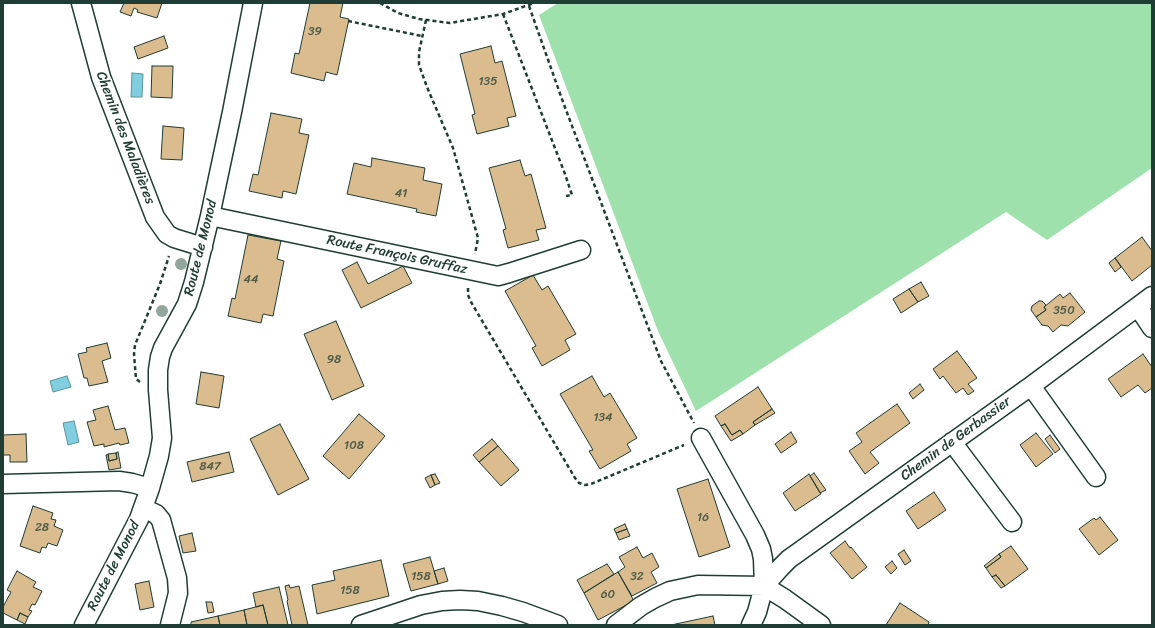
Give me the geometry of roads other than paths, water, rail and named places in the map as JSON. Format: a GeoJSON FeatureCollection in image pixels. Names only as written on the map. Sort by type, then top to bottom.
{"type":"FeatureCollection","features":[{"type":"Feature","properties":{"kind":"street","name":"Chemin des Maladières"},"geometry":{"type":"LineString","coordinates":[[81,3],[100,77],[156,217],[167,234],[174,238],[203,246]]}},
{"type":"Feature","properties":{"kind":"street","name":"Route de Monod"},"geometry":{"type":"LineString","coordinates":[[91,622],[143,508],[159,456],[162,438],[158,370],[160,357],[190,295],[203,246],[232,112],[252,3]]}},
{"type":"Feature","properties":{"kind":"street","name":"Route François Gruffaz"},"geometry":{"type":"LineString","coordinates":[[210,216],[498,276],[581,250]]}},
{"type":"Feature","properties":{"kind":"street","name":"Chemin de Gerbassier"},"geometry":{"type":"LineString","coordinates":[[764,586],[790,559],[1031,386],[1152,296]]}},
{"type":"Feature","properties":{"kind":"street"},"geometry":{"type":"LineString","coordinates":[[1138,307],[1152,328]]}},
{"type":"Feature","properties":{"kind":"street"},"geometry":{"type":"LineString","coordinates":[[1031,386],[1096,477]]}},
{"type":"Feature","properties":{"kind":"street"},"geometry":{"type":"LineString","coordinates":[[701,438],[756,535],[764,559],[764,586],[757,612],[751,625]]}},
{"type":"Feature","properties":{"kind":"street"},"geometry":{"type":"LineString","coordinates":[[952,442],[1012,522]]}},
{"type":"Feature","properties":{"kind":"street"},"geometry":{"type":"LineString","coordinates":[[3,484],[119,481],[150,488]]}},
{"type":"Feature","properties":{"kind":"street"},"geometry":{"type":"LineString","coordinates":[[143,508],[156,514],[161,520],[177,578],[178,593],[170,625]]}},
{"type":"Feature","properties":{"kind":"street"},"geometry":{"type":"LineString","coordinates":[[616,625],[641,606],[655,598],[682,588],[698,585],[764,586],[821,625]]}},
{"type":"Feature","properties":{"kind":"street"},"geometry":{"type":"LineString","coordinates":[[361,625],[421,605],[442,601],[460,600],[478,601],[502,606],[558,625]]}},
{"type":"Feature","properties":{"kind":"water"},"geometry":{"type":"Polygon","coordinates":[[[132,73],[143,74],[142,97],[131,97],[132,73]]]}},
{"type":"Feature","properties":{"kind":"water"},"geometry":{"type":"Polygon","coordinates":[[[67,376],[71,387],[53,392],[50,381],[67,376]]]}},
{"type":"Feature","properties":{"kind":"water"},"geometry":{"type":"Polygon","coordinates":[[[74,421],[79,442],[68,445],[63,423],[74,421]]]}}]}
